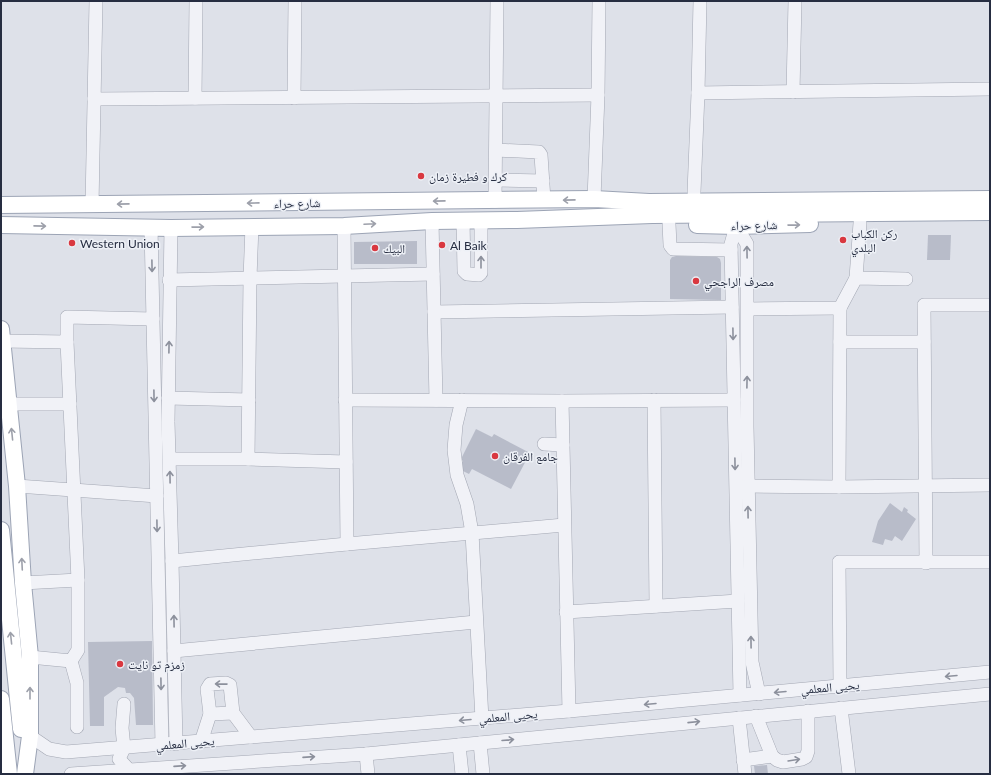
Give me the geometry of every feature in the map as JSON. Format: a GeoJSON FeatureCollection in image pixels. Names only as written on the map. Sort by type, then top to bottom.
{"type":"FeatureCollection","features":[{"type":"Feature","properties":{"kind":"main road","name":"شارع حراء"},"geometry":{"type":"LineString","coordinates":[[1,205],[594,200],[642,194],[694,192],[990,190]]}},
{"type":"Feature","properties":{"kind":"main road","name":"شارع حراء"},"geometry":{"type":"LineString","coordinates":[[518,220],[651,208],[990,199]]}},
{"type":"Feature","properties":{"kind":"main road","name":"شارع حراء"},"geometry":{"type":"LineString","coordinates":[[594,200],[651,208],[990,212]]}},
{"type":"Feature","properties":{"kind":"main road","name":"شارع حراء"},"geometry":{"type":"LineString","coordinates":[[1,225],[170,228],[344,226],[432,221],[518,220],[736,226],[990,221]]}},
{"type":"Feature","properties":{"kind":"main road"},"geometry":{"type":"LineString","coordinates":[[2,335],[9,404],[8,453],[17,486],[23,583],[30,657],[30,736],[25,774]]}},
{"type":"Feature","properties":{"kind":"main road"},"geometry":{"type":"LineString","coordinates":[[1,530],[25,774]]}},
{"type":"Feature","properties":{"kind":"main road"},"geometry":{"type":"LineString","coordinates":[[1,699],[9,774]]}},
{"type":"Feature","properties":{"kind":"street"},"geometry":{"type":"LineString","coordinates":[[92,205],[96,1]]}},
{"type":"Feature","properties":{"kind":"street"},"geometry":{"type":"LineString","coordinates":[[195,98],[196,1]]}},
{"type":"Feature","properties":{"kind":"street"},"geometry":{"type":"LineString","coordinates":[[294,98],[295,1]]}},
{"type":"Feature","properties":{"kind":"street"},"geometry":{"type":"LineString","coordinates":[[495,201],[497,1]]}},
{"type":"Feature","properties":{"kind":"street"},"geometry":{"type":"LineString","coordinates":[[594,200],[598,95],[598,1]]}},
{"type":"Feature","properties":{"kind":"street"},"geometry":{"type":"LineString","coordinates":[[694,192],[700,1]]}},
{"type":"Feature","properties":{"kind":"street"},"geometry":{"type":"LineString","coordinates":[[793,92],[794,1]]}},
{"type":"Feature","properties":{"kind":"street"},"geometry":{"type":"LineString","coordinates":[[698,93],[990,89]]}},
{"type":"Feature","properties":{"kind":"street"},"geometry":{"type":"LineString","coordinates":[[94,99],[598,95]]}},
{"type":"Feature","properties":{"kind":"street"},"geometry":{"type":"LineString","coordinates":[[496,150],[538,152],[541,155],[544,200]]}},
{"type":"Feature","properties":{"kind":"street"},"geometry":{"type":"LineString","coordinates":[[496,180],[543,181]]}},
{"type":"Feature","properties":{"kind":"street"},"geometry":{"type":"LineString","coordinates":[[463,220],[464,271],[466,274],[479,275],[481,273],[481,220]]}},
{"type":"Feature","properties":{"kind":"street"},"geometry":{"type":"LineString","coordinates":[[432,221],[436,400]]}},
{"type":"Feature","properties":{"kind":"street"},"geometry":{"type":"LineString","coordinates":[[839,487],[840,308],[856,278],[860,223]]}},
{"type":"Feature","properties":{"kind":"street"},"geometry":{"type":"LineString","coordinates":[[669,224],[670,245],[673,249],[731,250]]}},
{"type":"Feature","properties":{"kind":"street"},"geometry":{"type":"LineString","coordinates":[[248,459],[252,226]]}},
{"type":"Feature","properties":{"kind":"street"},"geometry":{"type":"LineString","coordinates":[[344,226],[347,544]]}},
{"type":"Feature","properties":{"kind":"street"},"geometry":{"type":"LineString","coordinates":[[736,226],[731,244],[734,400],[741,426],[747,486],[752,662],[759,694]]}},
{"type":"Feature","properties":{"kind":"street"},"geometry":{"type":"LineString","coordinates":[[736,226],[747,244],[748,309],[741,426],[738,601],[740,695]]}},
{"type":"Feature","properties":{"kind":"street"},"geometry":{"type":"LineString","coordinates":[[151,227],[153,319],[162,423],[170,458],[176,744]]}},
{"type":"Feature","properties":{"kind":"street"},"geometry":{"type":"LineString","coordinates":[[162,746],[157,496],[162,423],[168,398],[170,228]]}},
{"type":"Feature","properties":{"kind":"street"},"geometry":{"type":"LineString","coordinates":[[463,243],[481,244]]}},
{"type":"Feature","properties":{"kind":"street"},"geometry":{"type":"LineString","coordinates":[[169,280],[433,274]]}},
{"type":"Feature","properties":{"kind":"street"},"geometry":{"type":"LineString","coordinates":[[856,278],[906,279]]}},
{"type":"Feature","properties":{"kind":"street"},"geometry":{"type":"LineString","coordinates":[[926,562],[924,305],[990,305]]}},
{"type":"Feature","properties":{"kind":"street"},"geometry":{"type":"LineString","coordinates":[[434,312],[732,307]]}},
{"type":"Feature","properties":{"kind":"street"},"geometry":{"type":"LineString","coordinates":[[748,309],[840,308]]}},
{"type":"Feature","properties":{"kind":"street"},"geometry":{"type":"LineString","coordinates":[[71,661],[78,650],[78,580],[67,317],[153,319]]}},
{"type":"Feature","properties":{"kind":"street"},"geometry":{"type":"LineString","coordinates":[[2,335],[67,342]]}},
{"type":"Feature","properties":{"kind":"street"},"geometry":{"type":"LineString","coordinates":[[840,342],[924,342]]}},
{"type":"Feature","properties":{"kind":"street"},"geometry":{"type":"LineString","coordinates":[[168,398],[249,400]]}},
{"type":"Feature","properties":{"kind":"street"},"geometry":{"type":"LineString","coordinates":[[345,400],[734,400]]}},
{"type":"Feature","properties":{"kind":"street"},"geometry":{"type":"LineString","coordinates":[[462,400],[456,425],[454,450],[457,475],[467,504],[472,533],[482,718]]}},
{"type":"Feature","properties":{"kind":"street"},"geometry":{"type":"LineString","coordinates":[[654,400],[656,606]]}},
{"type":"Feature","properties":{"kind":"street"},"geometry":{"type":"LineString","coordinates":[[562,401],[569,711]]}},
{"type":"Feature","properties":{"kind":"street"},"geometry":{"type":"LineString","coordinates":[[9,404],[70,404]]}},
{"type":"Feature","properties":{"kind":"street"},"geometry":{"type":"LineString","coordinates":[[544,444],[563,445]]}},
{"type":"Feature","properties":{"kind":"street"},"geometry":{"type":"LineString","coordinates":[[170,458],[346,462]]}},
{"type":"Feature","properties":{"kind":"street"},"geometry":{"type":"LineString","coordinates":[[747,486],[839,487],[990,485]]}},
{"type":"Feature","properties":{"kind":"street"},"geometry":{"type":"LineString","coordinates":[[17,486],[157,496]]}},
{"type":"Feature","properties":{"kind":"street"},"geometry":{"type":"LineString","coordinates":[[172,561],[564,525]]}},
{"type":"Feature","properties":{"kind":"street"},"geometry":{"type":"LineString","coordinates":[[840,686],[839,562],[990,562]]}},
{"type":"Feature","properties":{"kind":"street"},"geometry":{"type":"LineString","coordinates":[[23,583],[78,580]]}},
{"type":"Feature","properties":{"kind":"street"},"geometry":{"type":"LineString","coordinates":[[566,612],[738,601]]}},
{"type":"Feature","properties":{"kind":"street"},"geometry":{"type":"LineString","coordinates":[[174,651],[476,622]]}},
{"type":"Feature","properties":{"kind":"street"},"geometry":{"type":"LineString","coordinates":[[30,657],[71,661]]}},
{"type":"Feature","properties":{"kind":"street"},"geometry":{"type":"LineString","coordinates":[[71,661],[78,683],[77,727]]}},
{"type":"Feature","properties":{"kind":"street"},"geometry":{"type":"LineString","coordinates":[[739,669],[747,674],[752,662]]}},
{"type":"Feature","properties":{"kind":"street","name":"يحيى المعلمي"},"geometry":{"type":"LineString","coordinates":[[30,736],[49,749],[66,752],[162,746],[251,737],[569,711],[990,672]]}},
{"type":"Feature","properties":{"kind":"street"},"geometry":{"type":"LineString","coordinates":[[201,742],[210,714],[207,689],[210,684],[226,683],[230,686],[233,713],[251,737]]}},
{"type":"Feature","properties":{"kind":"street","name":"يحيى المعلمي"},"geometry":{"type":"LineString","coordinates":[[71,774],[366,754],[990,694]]}},
{"type":"Feature","properties":{"kind":"street"},"geometry":{"type":"LineString","coordinates":[[124,704],[122,728],[124,748],[119,759],[129,770]]}},
{"type":"Feature","properties":{"kind":"street"},"geometry":{"type":"LineString","coordinates":[[622,706],[626,729]]}},
{"type":"Feature","properties":{"kind":"street"},"geometry":{"type":"LineString","coordinates":[[841,708],[849,774]]}},
{"type":"Feature","properties":{"kind":"street"},"geometry":{"type":"LineString","coordinates":[[756,716],[772,756],[782,762],[806,757],[808,751],[808,711]]}},
{"type":"Feature","properties":{"kind":"street"},"geometry":{"type":"LineString","coordinates":[[210,714],[233,713]]}},
{"type":"Feature","properties":{"kind":"street"},"geometry":{"type":"LineString","coordinates":[[739,718],[745,774]]}},
{"type":"Feature","properties":{"kind":"street"},"geometry":{"type":"LineString","coordinates":[[480,743],[483,774]]}},
{"type":"Feature","properties":{"kind":"street"},"geometry":{"type":"LineString","coordinates":[[459,745],[462,774]]}},
{"type":"Feature","properties":{"kind":"street"},"geometry":{"type":"LineString","coordinates":[[366,754],[368,774]]}},
{"type":"Feature","properties":{"kind":"street"},"geometry":{"type":"LineString","coordinates":[[743,760],[772,756]]}},
{"type":"Feature","properties":{"kind":"building"},"geometry":{"type":"Polygon","coordinates":[[[928,235],[951,235],[950,260],[927,260],[928,235]]]}},
{"type":"Feature","properties":{"kind":"building"},"geometry":{"type":"Polygon","coordinates":[[[417,241],[417,264],[354,264],[354,242],[417,241]]]}},
{"type":"Feature","properties":{"kind":"building","name":"مصرف الراجحي"},"geometry":{"type":"Polygon","coordinates":[[[672,257],[717,257],[720,259],[721,300],[670,299],[670,260],[672,257]]]}},
{"type":"Feature","properties":{"kind":"building","name":"جامع الفرقان"},"geometry":{"type":"Polygon","coordinates":[[[476,429],[492,437],[494,434],[530,453],[511,489],[472,469],[469,474],[459,469],[463,461],[461,459],[476,429]]]}},
{"type":"Feature","properties":{"kind":"building"},"geometry":{"type":"Polygon","coordinates":[[[890,503],[902,512],[904,507],[908,510],[907,512],[916,519],[902,541],[895,536],[892,541],[885,539],[883,545],[872,542],[878,521],[890,503]]]}},
{"type":"Feature","properties":{"kind":"building","name":"زمزم تو نايت"},"geometry":{"type":"Polygon","coordinates":[[[152,641],[153,725],[136,725],[134,698],[130,693],[126,693],[125,688],[118,687],[104,697],[104,726],[90,726],[88,642],[152,641]]]}},
{"type":"Feature","properties":{"kind":"building"},"geometry":{"type":"Polygon","coordinates":[[[767,765],[768,774],[755,774],[754,766],[767,765]]]}},
{"type":"Feature","properties":{"kind":"place","name":"كرك و فطيرة زمان"},"geometry":{"type":"Point","coordinates":[421,176]}},
{"type":"Feature","properties":{"kind":"place","name":"ركن الكباب البلدي"},"geometry":{"type":"Point","coordinates":[843,240]}},
{"type":"Feature","properties":{"kind":"place","name":"Western Union"},"geometry":{"type":"Point","coordinates":[72,243]}},
{"type":"Feature","properties":{"kind":"place","name":"Al Baik"},"geometry":{"type":"Point","coordinates":[442,245]}},
{"type":"Feature","properties":{"kind":"place","name":"البيك"},"geometry":{"type":"Point","coordinates":[375,248]}},
{"type":"Feature","properties":{"kind":"place","name":"مصرف الراجحي"},"geometry":{"type":"Point","coordinates":[696,281]}},
{"type":"Feature","properties":{"kind":"place","name":"جامع الفرقان"},"geometry":{"type":"Point","coordinates":[495,456]}},
{"type":"Feature","properties":{"kind":"place","name":"زمزم تو نايت"},"geometry":{"type":"Point","coordinates":[120,664]}}]}
